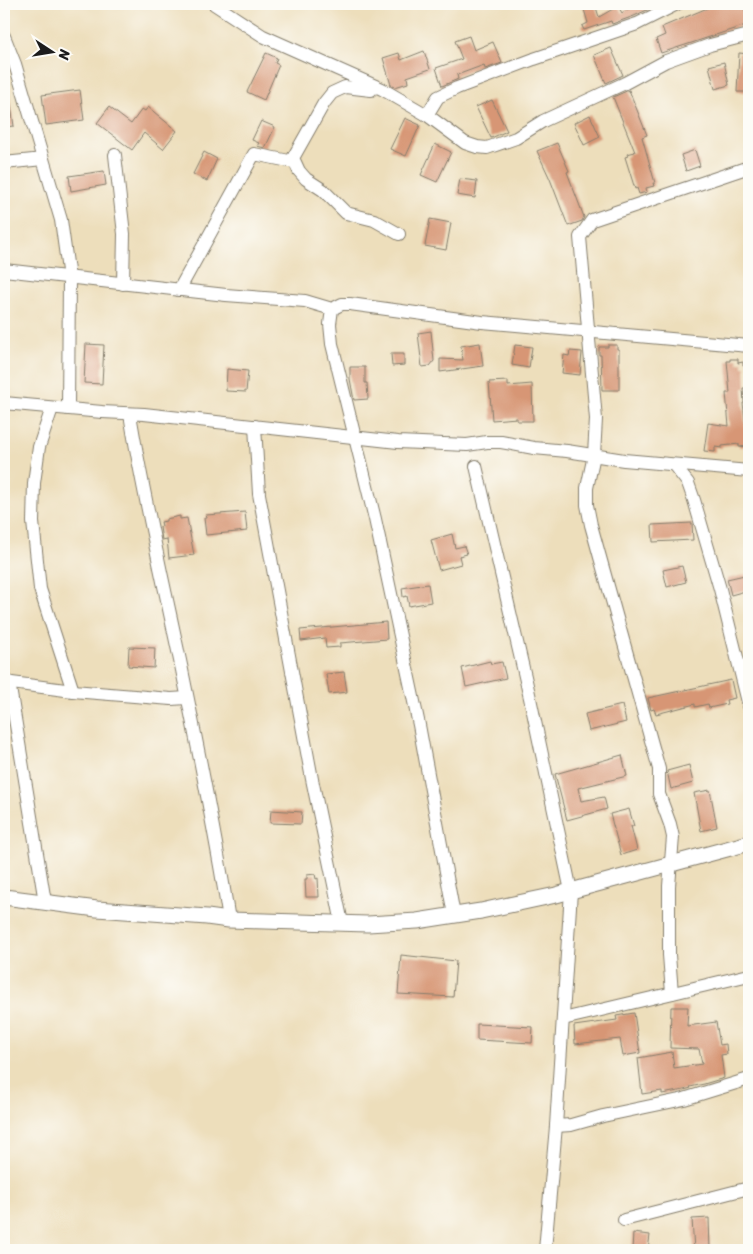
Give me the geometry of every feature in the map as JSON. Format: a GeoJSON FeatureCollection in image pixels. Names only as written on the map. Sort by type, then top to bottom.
{"type":"FeatureCollection","features":[{"type":"Feature","properties":{"kind":"street"},"geometry":{"type":"LineString","coordinates":[[214,4],[263,36],[386,92],[427,114],[465,142],[477,147],[487,148],[516,138],[543,121],[666,61],[710,44],[749,35]]}},
{"type":"Feature","properties":{"kind":"street"},"geometry":{"type":"LineString","coordinates":[[427,114],[438,97],[457,88],[534,59],[637,24],[677,4]]}},
{"type":"Feature","properties":{"kind":"street"},"geometry":{"type":"LineString","coordinates":[[4,36],[6,50],[15,64],[61,220],[69,278],[68,409]]}},
{"type":"Feature","properties":{"kind":"street"},"geometry":{"type":"LineString","coordinates":[[386,92],[344,87],[332,93],[305,135],[293,158],[298,171],[306,179],[323,190],[346,214],[374,220],[399,234]]}},
{"type":"Feature","properties":{"kind":"street"},"geometry":{"type":"LineString","coordinates":[[179,290],[254,154],[294,162]]}},
{"type":"Feature","properties":{"kind":"street"},"geometry":{"type":"LineString","coordinates":[[115,155],[124,234],[123,284]]}},
{"type":"Feature","properties":{"kind":"street"},"geometry":{"type":"LineString","coordinates":[[4,163],[44,159]]}},
{"type":"Feature","properties":{"kind":"street"},"geometry":{"type":"LineString","coordinates":[[672,993],[669,955],[669,886],[673,837],[659,794],[659,769],[587,505],[587,488],[594,455],[596,419],[580,237],[592,220],[749,167]]}},
{"type":"Feature","properties":{"kind":"street"},"geometry":{"type":"LineString","coordinates":[[4,270],[179,290],[304,301],[332,309],[342,304],[350,304],[482,322],[749,346]]}},
{"type":"Feature","properties":{"kind":"street"},"geometry":{"type":"LineString","coordinates":[[332,309],[330,324],[332,344],[375,520],[415,707],[454,915]]}},
{"type":"Feature","properties":{"kind":"street"},"geometry":{"type":"LineString","coordinates":[[4,403],[438,445],[501,442],[534,448],[674,465],[749,471]]}},
{"type":"Feature","properties":{"kind":"street"},"geometry":{"type":"LineString","coordinates":[[52,408],[39,447],[34,483],[34,522],[40,589],[73,691]]}},
{"type":"Feature","properties":{"kind":"street"},"geometry":{"type":"LineString","coordinates":[[130,414],[139,469],[188,698],[229,920]]}},
{"type":"Feature","properties":{"kind":"street"},"geometry":{"type":"LineString","coordinates":[[255,426],[259,494],[312,779],[342,923]]}},
{"type":"Feature","properties":{"kind":"street"},"geometry":{"type":"LineString","coordinates":[[674,465],[688,483],[694,500],[720,589],[749,706]]}},
{"type":"Feature","properties":{"kind":"street"},"geometry":{"type":"LineString","coordinates":[[476,466],[530,698],[571,891],[556,1126],[545,1250]]}},
{"type":"Feature","properties":{"kind":"street"},"geometry":{"type":"LineString","coordinates":[[45,902],[6,682],[73,691],[188,698]]}},
{"type":"Feature","properties":{"kind":"street"},"geometry":{"type":"LineString","coordinates":[[4,897],[97,909],[229,920],[342,923],[417,921],[481,911],[571,891],[749,843]]}},
{"type":"Feature","properties":{"kind":"street"},"geometry":{"type":"LineString","coordinates":[[563,1019],[749,974]]}},
{"type":"Feature","properties":{"kind":"street"},"geometry":{"type":"LineString","coordinates":[[556,1126],[571,1125],[603,1116],[684,1099],[749,1079]]}},
{"type":"Feature","properties":{"kind":"street"},"geometry":{"type":"LineString","coordinates":[[624,1220],[749,1188]]}},
{"type":"Feature","properties":{"kind":"building"},"geometry":{"type":"Polygon","coordinates":[[[595,4],[599,17],[618,6],[622,13],[636,4],[645,4],[649,9],[612,24],[611,21],[584,30],[582,26],[588,23],[583,6],[595,4]]]}},
{"type":"Feature","properties":{"kind":"building"},"geometry":{"type":"Polygon","coordinates":[[[717,4],[743,4],[749,24],[661,53],[656,39],[665,35],[662,27],[717,4]]]}},
{"type":"Feature","properties":{"kind":"building"},"geometry":{"type":"Polygon","coordinates":[[[469,36],[474,50],[493,42],[502,63],[485,69],[484,65],[457,75],[458,79],[442,86],[436,68],[462,59],[455,41],[469,36]]]}},
{"type":"Feature","properties":{"kind":"building"},"geometry":{"type":"Polygon","coordinates":[[[611,48],[623,75],[606,83],[594,55],[611,48]]]}},
{"type":"Feature","properties":{"kind":"building"},"geometry":{"type":"Polygon","coordinates":[[[424,51],[430,69],[407,77],[408,83],[395,87],[391,85],[383,58],[399,53],[401,60],[424,51]]]}},
{"type":"Feature","properties":{"kind":"building"},"geometry":{"type":"Polygon","coordinates":[[[266,53],[277,58],[275,63],[279,65],[264,100],[247,92],[266,53]]]}},
{"type":"Feature","properties":{"kind":"building"},"geometry":{"type":"Polygon","coordinates":[[[739,53],[749,54],[749,92],[737,92],[739,53]]]}},
{"type":"Feature","properties":{"kind":"building"},"geometry":{"type":"Polygon","coordinates":[[[724,62],[729,85],[715,89],[709,66],[724,62]]]}},
{"type":"Feature","properties":{"kind":"building"},"geometry":{"type":"Polygon","coordinates":[[[80,90],[84,120],[46,125],[42,95],[80,90]]]}},
{"type":"Feature","properties":{"kind":"building"},"geometry":{"type":"Polygon","coordinates":[[[629,90],[647,135],[642,137],[655,183],[653,183],[654,186],[646,188],[647,192],[639,194],[637,188],[635,189],[625,157],[628,156],[627,154],[635,152],[613,97],[629,90]]]}},
{"type":"Feature","properties":{"kind":"building"},"geometry":{"type":"Polygon","coordinates":[[[4,93],[9,93],[14,126],[4,127],[4,93]]]}},
{"type":"Feature","properties":{"kind":"building"},"geometry":{"type":"Polygon","coordinates":[[[492,100],[507,131],[491,138],[476,107],[492,100]]]}},
{"type":"Feature","properties":{"kind":"building"},"geometry":{"type":"Polygon","coordinates":[[[109,107],[131,124],[142,109],[145,111],[148,107],[177,131],[163,149],[144,133],[132,150],[97,123],[109,107]]]}},
{"type":"Feature","properties":{"kind":"building"},"geometry":{"type":"Polygon","coordinates":[[[590,115],[600,137],[584,145],[574,123],[590,115]]]}},
{"type":"Feature","properties":{"kind":"building"},"geometry":{"type":"Polygon","coordinates":[[[405,118],[420,125],[406,156],[390,149],[405,118]]]}},
{"type":"Feature","properties":{"kind":"building"},"geometry":{"type":"Polygon","coordinates":[[[261,121],[275,127],[265,148],[257,146],[259,143],[252,140],[261,121]]]}},
{"type":"Feature","properties":{"kind":"building"},"geometry":{"type":"Polygon","coordinates":[[[557,143],[569,171],[567,172],[584,217],[582,221],[568,226],[537,151],[557,143]]]}},
{"type":"Feature","properties":{"kind":"building"},"geometry":{"type":"Polygon","coordinates":[[[435,144],[451,152],[437,182],[421,175],[435,144]]]}},
{"type":"Feature","properties":{"kind":"building"},"geometry":{"type":"Polygon","coordinates":[[[695,150],[700,166],[686,171],[681,155],[695,150]]]}},
{"type":"Feature","properties":{"kind":"building"},"geometry":{"type":"Polygon","coordinates":[[[204,152],[217,159],[207,181],[193,174],[204,152]]]}},
{"type":"Feature","properties":{"kind":"building"},"geometry":{"type":"Polygon","coordinates":[[[104,171],[106,185],[71,191],[69,176],[104,171]]]}},
{"type":"Feature","properties":{"kind":"building"},"geometry":{"type":"Polygon","coordinates":[[[460,179],[477,181],[475,198],[457,195],[460,179]]]}},
{"type":"Feature","properties":{"kind":"building"},"geometry":{"type":"Polygon","coordinates":[[[430,219],[451,223],[446,250],[425,246],[430,219]]]}},
{"type":"Feature","properties":{"kind":"building"},"geometry":{"type":"Polygon","coordinates":[[[431,331],[434,361],[430,366],[422,367],[418,333],[431,331]]]}},
{"type":"Feature","properties":{"kind":"building"},"geometry":{"type":"Polygon","coordinates":[[[480,343],[483,366],[440,372],[440,359],[463,360],[461,346],[480,343]]]}},
{"type":"Feature","properties":{"kind":"building"},"geometry":{"type":"Polygon","coordinates":[[[86,344],[104,345],[102,384],[84,383],[86,344]]]}},
{"type":"Feature","properties":{"kind":"building"},"geometry":{"type":"Polygon","coordinates":[[[515,345],[532,347],[529,368],[512,365],[515,345]]]}},
{"type":"Feature","properties":{"kind":"building"},"geometry":{"type":"Polygon","coordinates":[[[608,345],[617,345],[617,349],[619,349],[619,390],[602,390],[599,347],[608,347],[608,345]]]}},
{"type":"Feature","properties":{"kind":"building"},"geometry":{"type":"Polygon","coordinates":[[[570,351],[582,352],[580,375],[562,373],[564,355],[569,356],[570,351]]]}},
{"type":"Feature","properties":{"kind":"building"},"geometry":{"type":"Polygon","coordinates":[[[391,354],[404,354],[404,365],[392,366],[391,354]]]}},
{"type":"Feature","properties":{"kind":"building"},"geometry":{"type":"Polygon","coordinates":[[[730,359],[738,359],[738,363],[743,362],[743,366],[745,366],[746,388],[743,388],[743,403],[748,446],[739,447],[739,444],[722,446],[722,448],[715,447],[715,452],[704,451],[708,423],[729,426],[726,393],[730,393],[727,361],[730,361],[730,359]]]}},
{"type":"Feature","properties":{"kind":"building"},"geometry":{"type":"Polygon","coordinates":[[[350,367],[365,367],[368,399],[354,400],[350,367]]]}},
{"type":"Feature","properties":{"kind":"building"},"geometry":{"type":"Polygon","coordinates":[[[227,369],[248,371],[246,392],[226,391],[227,369]]]}},
{"type":"Feature","properties":{"kind":"building"},"geometry":{"type":"Polygon","coordinates":[[[508,381],[508,386],[532,384],[533,421],[517,421],[517,418],[492,420],[489,382],[508,381]]]}},
{"type":"Feature","properties":{"kind":"building"},"geometry":{"type":"Polygon","coordinates":[[[245,512],[247,531],[206,535],[204,518],[207,518],[206,515],[245,512]]]}},
{"type":"Feature","properties":{"kind":"building"},"geometry":{"type":"Polygon","coordinates":[[[180,516],[180,519],[187,518],[194,555],[169,558],[167,539],[162,540],[161,522],[180,516]]]}},
{"type":"Feature","properties":{"kind":"building"},"geometry":{"type":"Polygon","coordinates":[[[692,523],[693,540],[653,542],[652,525],[692,523]]]}},
{"type":"Feature","properties":{"kind":"building"},"geometry":{"type":"Polygon","coordinates":[[[452,534],[455,548],[464,546],[467,554],[459,556],[461,564],[439,570],[431,540],[452,534]]]}},
{"type":"Feature","properties":{"kind":"building"},"geometry":{"type":"Polygon","coordinates":[[[682,566],[686,582],[667,587],[663,570],[682,566]]]}},
{"type":"Feature","properties":{"kind":"building"},"geometry":{"type":"Polygon","coordinates":[[[749,574],[749,590],[731,595],[727,579],[749,574]]]}},
{"type":"Feature","properties":{"kind":"building"},"geometry":{"type":"Polygon","coordinates":[[[428,584],[431,602],[409,606],[407,596],[403,597],[402,588],[428,584]]]}},
{"type":"Feature","properties":{"kind":"building"},"geometry":{"type":"Polygon","coordinates":[[[386,622],[387,639],[340,643],[340,647],[326,648],[325,638],[301,641],[300,630],[386,622]]]}},
{"type":"Feature","properties":{"kind":"building"},"geometry":{"type":"Polygon","coordinates":[[[129,647],[155,648],[154,668],[128,666],[129,647]]]}},
{"type":"Feature","properties":{"kind":"building"},"geometry":{"type":"Polygon","coordinates":[[[490,661],[491,664],[502,662],[506,678],[466,687],[462,668],[490,661]]]}},
{"type":"Feature","properties":{"kind":"building"},"geometry":{"type":"Polygon","coordinates":[[[344,672],[347,692],[329,694],[326,674],[344,672]]]}},
{"type":"Feature","properties":{"kind":"building"},"geometry":{"type":"Polygon","coordinates":[[[731,680],[735,698],[726,700],[727,704],[709,708],[708,704],[695,707],[695,704],[656,714],[654,709],[651,710],[648,698],[731,680]]]}},
{"type":"Feature","properties":{"kind":"building"},"geometry":{"type":"Polygon","coordinates":[[[622,705],[626,722],[589,731],[585,714],[622,705]]]}},
{"type":"Feature","properties":{"kind":"building"},"geometry":{"type":"Polygon","coordinates":[[[622,755],[627,776],[578,788],[581,801],[604,797],[607,809],[567,820],[555,774],[622,755]]]}},
{"type":"Feature","properties":{"kind":"building"},"geometry":{"type":"Polygon","coordinates":[[[689,765],[693,783],[671,789],[667,771],[689,765]]]}},
{"type":"Feature","properties":{"kind":"building"},"geometry":{"type":"Polygon","coordinates":[[[710,790],[717,827],[701,831],[694,793],[710,790]]]}},
{"type":"Feature","properties":{"kind":"building"},"geometry":{"type":"Polygon","coordinates":[[[629,809],[634,826],[631,826],[637,850],[621,855],[610,814],[629,809]]]}},
{"type":"Feature","properties":{"kind":"building"},"geometry":{"type":"Polygon","coordinates":[[[271,810],[302,812],[301,824],[270,823],[271,810]]]}},
{"type":"Feature","properties":{"kind":"building"},"geometry":{"type":"Polygon","coordinates":[[[315,874],[316,879],[318,878],[319,897],[306,897],[305,879],[307,879],[307,875],[315,874]]]}},
{"type":"Feature","properties":{"kind":"building"},"geometry":{"type":"Polygon","coordinates":[[[401,955],[456,961],[453,997],[398,994],[401,955]]]}},
{"type":"Feature","properties":{"kind":"building"},"geometry":{"type":"Polygon","coordinates":[[[671,1007],[688,1007],[687,1026],[716,1022],[720,1045],[726,1044],[727,1054],[721,1055],[724,1078],[684,1090],[662,1094],[662,1091],[642,1094],[638,1058],[672,1052],[674,1068],[702,1064],[699,1049],[670,1048],[671,1007]]]}},
{"type":"Feature","properties":{"kind":"building"},"geometry":{"type":"Polygon","coordinates":[[[634,1013],[640,1053],[623,1056],[620,1039],[575,1044],[574,1026],[617,1020],[616,1016],[634,1013]]]}},
{"type":"Feature","properties":{"kind":"building"},"geometry":{"type":"Polygon","coordinates":[[[477,1024],[533,1027],[532,1043],[477,1040],[477,1024]]]}},
{"type":"Feature","properties":{"kind":"building"},"geometry":{"type":"Polygon","coordinates":[[[709,1218],[710,1250],[694,1250],[692,1219],[709,1218]]]}},
{"type":"Feature","properties":{"kind":"building"},"geometry":{"type":"Polygon","coordinates":[[[633,1233],[650,1235],[648,1250],[632,1250],[633,1233]]]}}]}
